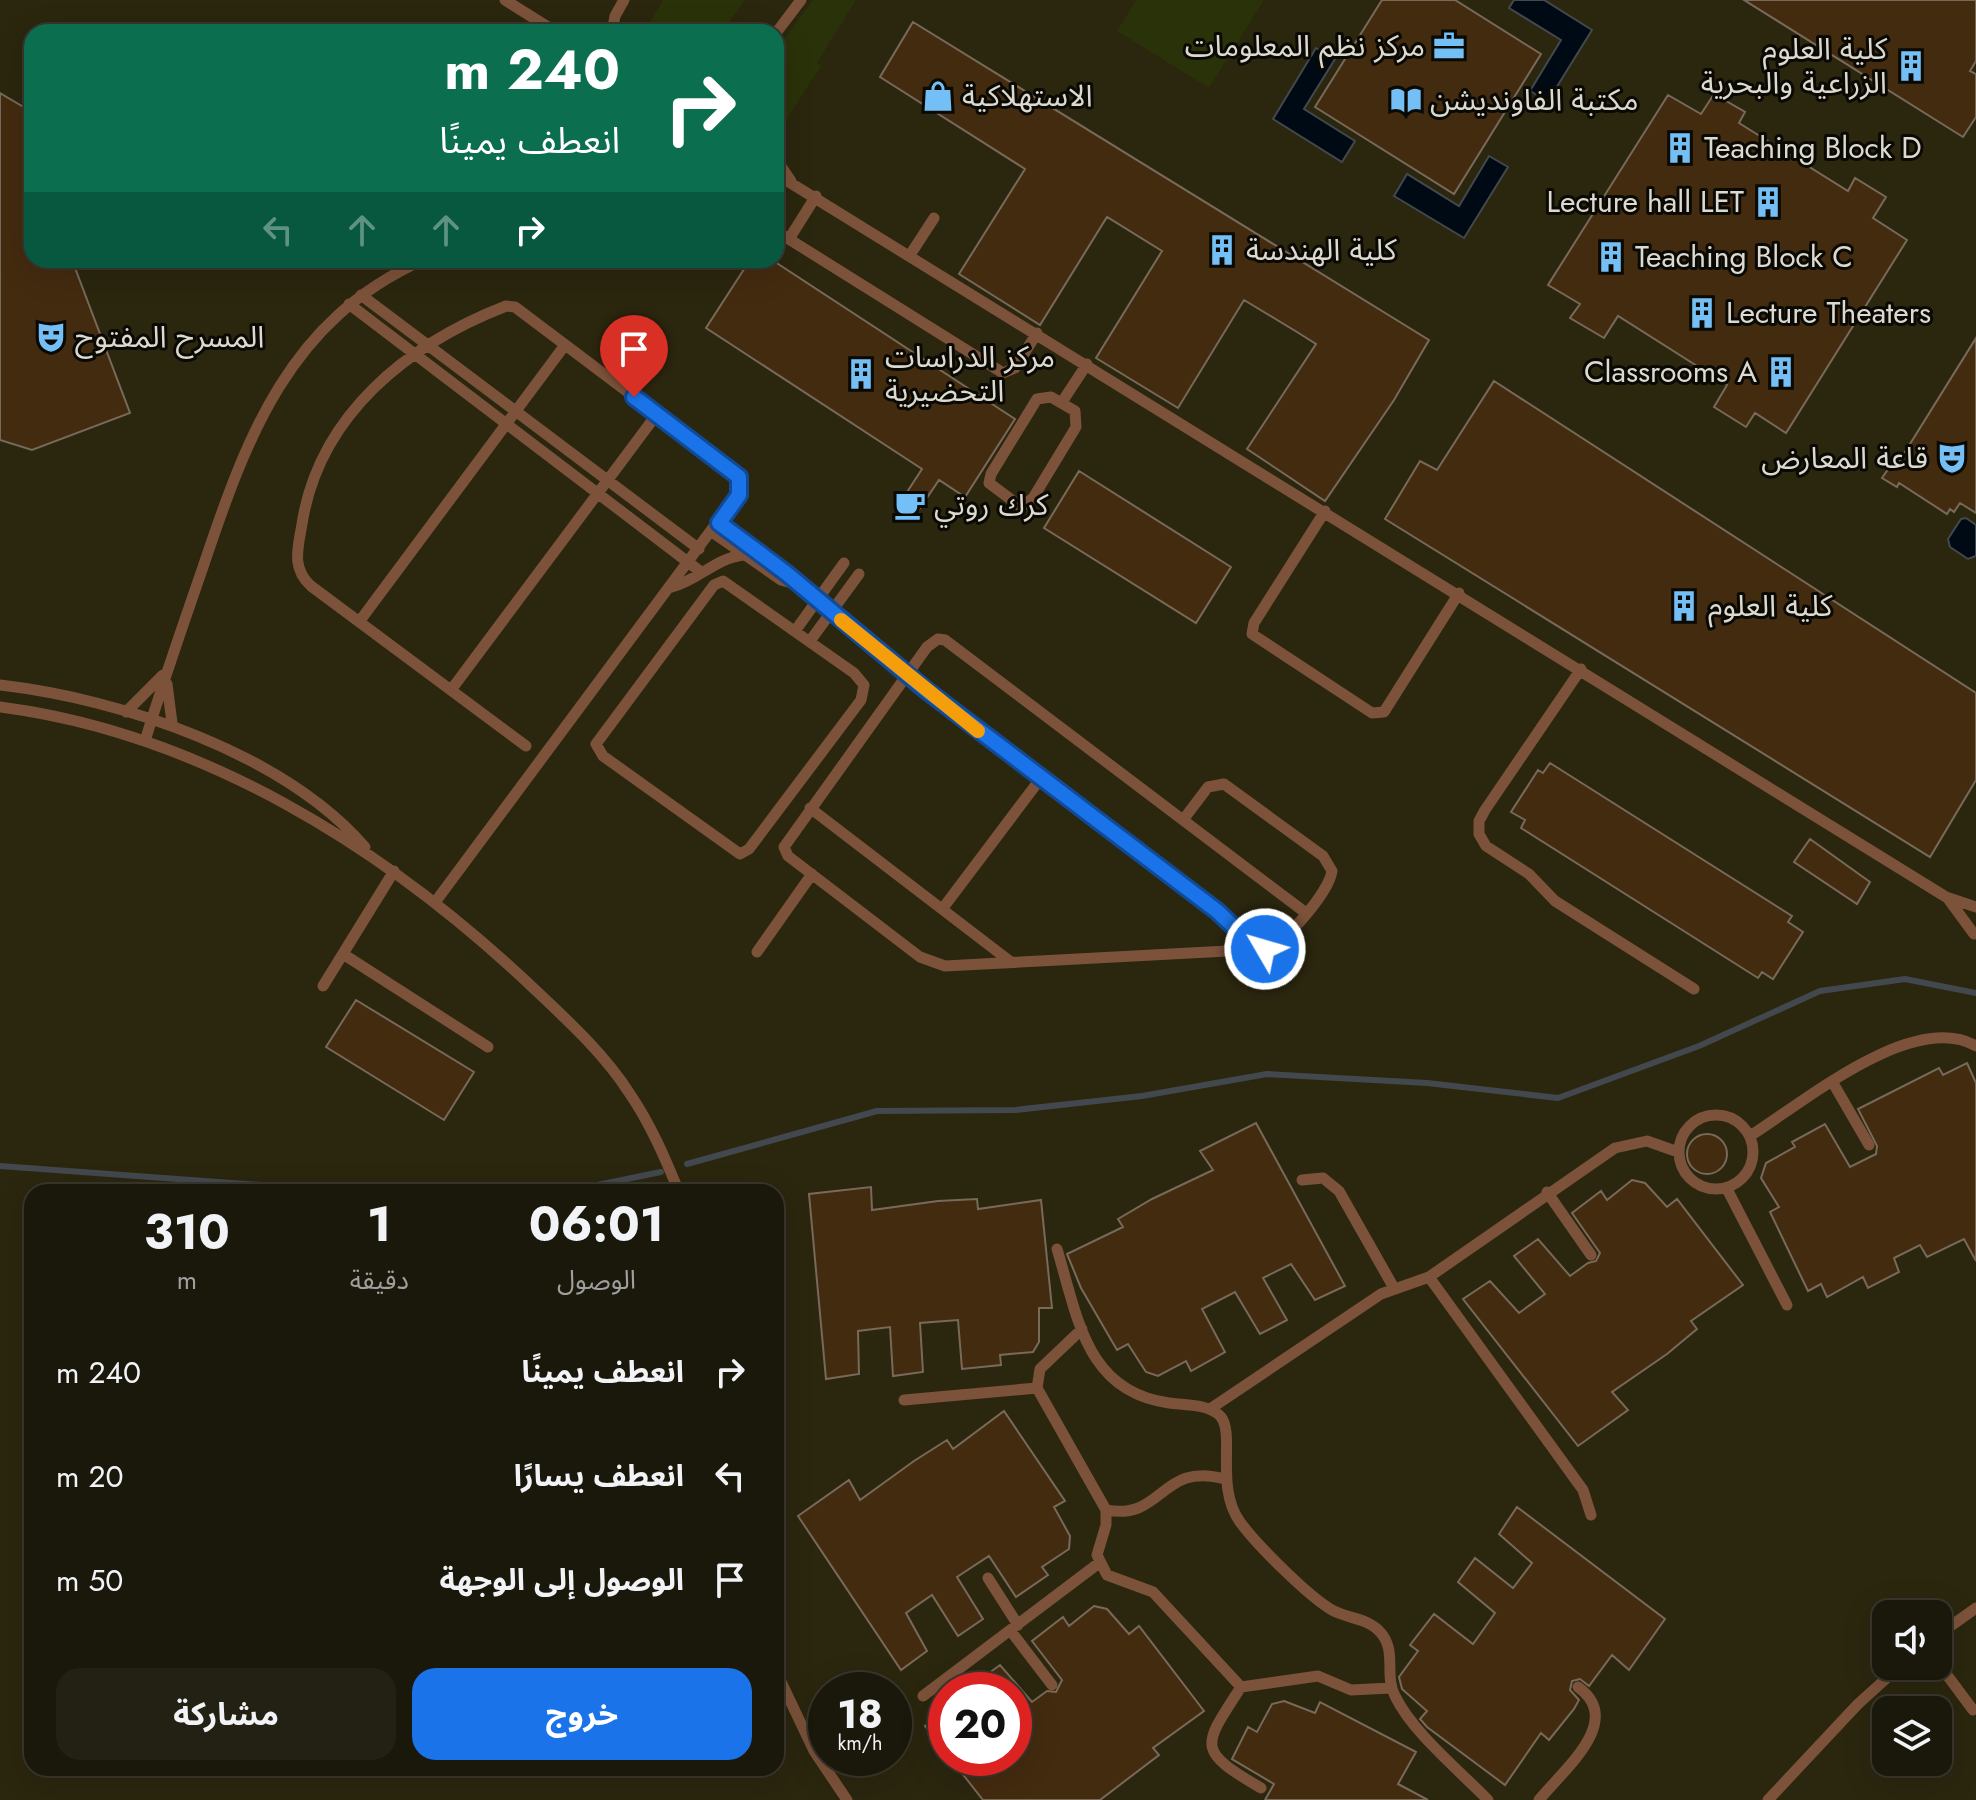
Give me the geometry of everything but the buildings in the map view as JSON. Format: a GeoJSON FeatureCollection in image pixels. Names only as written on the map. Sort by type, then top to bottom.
{"type":"FeatureCollection","features":[{"type":"Feature","properties":{"kind":"lane"},"geometry":{"type":"LineString","coordinates":[[505,0],[543,24]]}},
{"type":"Feature","properties":{"kind":"lane"},"geometry":{"type":"LineString","coordinates":[[614,24],[624,0]]}},
{"type":"Feature","properties":{"kind":"lane"},"geometry":{"type":"LineString","coordinates":[[783,24],[801,0]]}},
{"type":"Feature","properties":{"kind":"lane"},"geometry":{"type":"LineString","coordinates":[[784,170],[792,181]]}},
{"type":"Feature","properties":{"kind":"lane"},"geometry":{"type":"LineString","coordinates":[[784,178],[1946,897],[1976,907]]}},
{"type":"Feature","properties":{"kind":"lane"},"geometry":{"type":"LineString","coordinates":[[789,239],[816,196]]}},
{"type":"Feature","properties":{"kind":"lane"},"geometry":{"type":"LineString","coordinates":[[910,255],[934,218]]}},
{"type":"Feature","properties":{"kind":"lane"},"geometry":{"type":"LineString","coordinates":[[784,236],[1003,373],[1015,368],[1037,333]]}},
{"type":"Feature","properties":{"kind":"lane"},"geometry":{"type":"LineString","coordinates":[[145,741],[248,441],[308,345],[349,304],[387,276],[405,268]]}},
{"type":"Feature","properties":{"kind":"lane"},"geometry":{"type":"LineString","coordinates":[[361,295],[699,549]]}},
{"type":"Feature","properties":{"kind":"lane"},"geometry":{"type":"LineString","coordinates":[[349,304],[701,572]]}},
{"type":"Feature","properties":{"kind":"lane"},"geometry":{"type":"LineString","coordinates":[[436,901],[739,495],[739,477],[515,307],[506,306],[414,352],[374,387],[342,424],[316,466],[297,552],[299,571],[311,586],[526,746]]}},
{"type":"Feature","properties":{"kind":"lane"},"geometry":{"type":"LineString","coordinates":[[359,622],[565,345]]}},
{"type":"Feature","properties":{"kind":"lane"},"geometry":{"type":"LineString","coordinates":[[1062,402],[1087,364]]}},
{"type":"Feature","properties":{"kind":"lane"},"geometry":{"type":"LineString","coordinates":[[1051,397],[1062,402],[1075,411],[1076,427],[1028,505],[1021,507],[994,490],[989,483],[991,474],[1037,399],[1051,397]]}},
{"type":"Feature","properties":{"kind":"lane"},"geometry":{"type":"LineString","coordinates":[[451,690],[657,414]]}},
{"type":"Feature","properties":{"kind":"lane"},"geometry":{"type":"LineString","coordinates":[[1325,511],[1254,623],[1252,634],[1372,713],[1384,712],[1459,593]]}},
{"type":"Feature","properties":{"kind":"lane"},"geometry":{"type":"LineString","coordinates":[[715,528],[744,555],[817,601],[907,675],[1217,911],[1257,949]]}},
{"type":"Feature","properties":{"kind":"lane"},"geometry":{"type":"LineString","coordinates":[[715,528],[786,573],[795,585]]}},
{"type":"Feature","properties":{"kind":"lane"},"geometry":{"type":"LineString","coordinates":[[672,587],[725,558],[744,555]]}},
{"type":"Feature","properties":{"kind":"lane"},"geometry":{"type":"LineString","coordinates":[[795,631],[844,563]]}},
{"type":"Feature","properties":{"kind":"lane"},"geometry":{"type":"LineString","coordinates":[[810,641],[859,574]]}},
{"type":"Feature","properties":{"kind":"lane"},"geometry":{"type":"LineString","coordinates":[[727,581],[795,631],[860,678],[863,693],[745,853],[730,850],[597,749],[600,735],[718,582],[727,581]]}},
{"type":"Feature","properties":{"kind":"lane"},"geometry":{"type":"LineString","coordinates":[[1183,820],[1208,787],[1224,784],[1323,856],[1332,871],[1331,879],[1306,913],[1281,941],[1257,949],[945,966],[927,962],[788,856],[784,847],[931,642],[945,640],[1183,820],[1306,913]]}},
{"type":"Feature","properties":{"kind":"lane"},"geometry":{"type":"LineString","coordinates":[[126,712],[157,685],[168,668]]}},
{"type":"Feature","properties":{"kind":"lane"},"geometry":{"type":"LineString","coordinates":[[168,668],[168,705],[172,723]]}},
{"type":"Feature","properties":{"kind":"lane"},"geometry":{"type":"LineString","coordinates":[[1581,669],[1485,810],[1479,821],[1479,834],[1486,846],[1529,874],[1555,901],[1694,989]]}},
{"type":"Feature","properties":{"kind":"lane"},"geometry":{"type":"LineString","coordinates":[[0,685],[172,723],[304,793],[351,831],[370,854]]}},
{"type":"Feature","properties":{"kind":"lane"},"geometry":{"type":"LineString","coordinates":[[0,707],[114,730],[145,741],[232,778],[370,854],[436,901],[595,1048],[630,1094],[659,1143],[676,1184]]}},
{"type":"Feature","properties":{"kind":"lane"},"geometry":{"type":"LineString","coordinates":[[943,908],[1041,778]]}},
{"type":"Feature","properties":{"kind":"lane"},"geometry":{"type":"LineString","coordinates":[[810,808],[1011,962]]}},
{"type":"Feature","properties":{"kind":"lane"},"geometry":{"type":"LineString","coordinates":[[323,986],[394,871]]}},
{"type":"Feature","properties":{"kind":"lane"},"geometry":{"type":"LineString","coordinates":[[757,952],[812,874]]}},
{"type":"Feature","properties":{"kind":"lane"},"geometry":{"type":"LineString","coordinates":[[1946,897],[1975,933]]}},
{"type":"Feature","properties":{"kind":"lane"},"geometry":{"type":"LineString","coordinates":[[343,954],[488,1047]]}},
{"type":"Feature","properties":{"kind":"lane"},"geometry":{"type":"LineString","coordinates":[[1750,1136],[1897,1044],[1916,1039],[1953,1038],[1976,1046]]}},
{"type":"Feature","properties":{"kind":"lane"},"geometry":{"type":"LineString","coordinates":[[1833,1083],[1869,1145]]}},
{"type":"Feature","properties":{"kind":"lane"},"geometry":{"type":"LineString","coordinates":[[1729,1117],[1741,1124],[1750,1136],[1753,1162],[1747,1174],[1727,1189],[1699,1186],[1680,1165],[1678,1152],[1681,1137],[1701,1118],[1729,1117]]}},
{"type":"Feature","properties":{"kind":"lane"},"geometry":{"type":"LineString","coordinates":[[1210,1409],[1394,1288],[1429,1277],[1547,1192],[1615,1148],[1631,1142],[1663,1144],[1678,1152]]}},
{"type":"Feature","properties":{"kind":"lane"},"geometry":{"type":"LineString","coordinates":[[1302,1180],[1323,1178],[1339,1191],[1394,1288]]}},
{"type":"Feature","properties":{"kind":"lane"},"geometry":{"type":"LineString","coordinates":[[1727,1189],[1787,1305]]}},
{"type":"Feature","properties":{"kind":"lane"},"geometry":{"type":"LineString","coordinates":[[1547,1192],[1591,1255]]}},
{"type":"Feature","properties":{"kind":"lane"},"geometry":{"type":"LineString","coordinates":[[1057,1249],[1082,1329],[1107,1374],[1125,1392],[1149,1401],[1210,1409],[1220,1416],[1226,1427],[1225,1479],[1233,1510],[1251,1537],[1327,1607],[1379,1630],[1391,1653],[1391,1688],[1406,1714],[1488,1800]]}},
{"type":"Feature","properties":{"kind":"lane"},"geometry":{"type":"LineString","coordinates":[[1429,1277],[1583,1490],[1591,1515]]}},
{"type":"Feature","properties":{"kind":"lane"},"geometry":{"type":"LineString","coordinates":[[1082,1329],[1040,1369],[1037,1388],[1106,1510],[1106,1525],[1097,1547],[1099,1563],[1107,1575],[1118,1581],[1153,1592],[1241,1687]]}},
{"type":"Feature","properties":{"kind":"lane"},"geometry":{"type":"LineString","coordinates":[[904,1400],[1037,1388]]}},
{"type":"Feature","properties":{"kind":"lane"},"geometry":{"type":"LineString","coordinates":[[1106,1510],[1134,1511],[1187,1475],[1205,1474],[1225,1479]]}},
{"type":"Feature","properties":{"kind":"lane"},"geometry":{"type":"LineString","coordinates":[[923,1696],[1099,1563]]}},
{"type":"Feature","properties":{"kind":"lane"},"geometry":{"type":"LineString","coordinates":[[988,1578],[1014,1628],[1052,1685]]}},
{"type":"Feature","properties":{"kind":"lane"},"geometry":{"type":"LineString","coordinates":[[1952,1625],[1976,1608]]}},
{"type":"Feature","properties":{"kind":"lane"},"geometry":{"type":"LineString","coordinates":[[1261,1788],[1215,1758],[1211,1746],[1212,1733],[1241,1687],[1318,1676],[1351,1690],[1391,1688]]}},
{"type":"Feature","properties":{"kind":"lane"},"geometry":{"type":"LineString","coordinates":[[1768,1800],[1885,1680]]}},
{"type":"Feature","properties":{"kind":"lane"},"geometry":{"type":"LineString","coordinates":[[1951,1680],[1973,1710]]}},
{"type":"Feature","properties":{"kind":"lane"},"geometry":{"type":"LineString","coordinates":[[1539,1800],[1596,1727],[1598,1711],[1591,1696],[1578,1687]]}},
{"type":"Feature","properties":{"kind":"lane"},"geometry":{"type":"LineString","coordinates":[[784,1688],[814,1751],[847,1800]]}},
{"type":"Feature","properties":{"kind":"shaded area"},"geometry":{"type":"Polygon","coordinates":[[[0,0],[1976,0],[1976,1800],[0,1800],[0,0]]]}},
{"type":"Feature","properties":{"kind":"shaded area"},"geometry":{"type":"Polygon","coordinates":[[[1514,0],[1544,0],[1592,30],[1548,101],[1530,91],[1561,40],[1509,8],[1514,0]]]}},
{"type":"Feature","properties":{"kind":"shaded area"},"geometry":{"type":"Polygon","coordinates":[[[1316,48],[1335,59],[1304,109],[1355,141],[1342,162],[1273,119],[1316,48]]]}},
{"type":"Feature","properties":{"kind":"shaded area"},"geometry":{"type":"Polygon","coordinates":[[[1489,156],[1508,167],[1464,238],[1394,196],[1407,174],[1459,206],[1489,156]]]}},
{"type":"Feature","properties":{"kind":"shaded area"},"geometry":{"type":"Polygon","coordinates":[[[1966,518],[1976,525],[1976,556],[1968,559],[1950,547],[1948,539],[1961,519],[1966,518]]]}},
{"type":"Feature","properties":{"kind":"green space"},"geometry":{"type":"Polygon","coordinates":[[[663,0],[745,0],[728,24],[649,24],[663,0]]]}},
{"type":"Feature","properties":{"kind":"green space"},"geometry":{"type":"Polygon","coordinates":[[[813,0],[856,0],[817,63],[821,66],[784,124],[784,39],[813,0]]]}},
{"type":"Feature","properties":{"kind":"green space"},"geometry":{"type":"Polygon","coordinates":[[[1136,0],[1264,0],[1209,88],[1117,31],[1136,0]]]}},
{"type":"Feature","properties":{"kind":"waterway"},"geometry":{"type":"LineString","coordinates":[[687,1164],[877,1111],[1015,1110],[1142,1096],[1267,1074],[1427,1083],[1558,1098],[1699,1046],[1820,991],[1905,979],[1976,993]]}},
{"type":"Feature","properties":{"kind":"waterway"},"geometry":{"type":"LineString","coordinates":[[0,1166],[246,1184]]}},
{"type":"Feature","properties":{"kind":"waterway"},"geometry":{"type":"LineString","coordinates":[[602,1184],[661,1172]]}},
{"type":"Feature","properties":{"kind":"slow traffic"},"geometry":{"type":"LineString","coordinates":[[841,620],[978,731]]}},
{"type":"Feature","properties":{"kind":"place","name":"مركز نظم المعلومات"},"geometry":{"type":"Point","coordinates":[1449,46]}},
{"type":"Feature","properties":{"kind":"place","name":"كلية العلوم الزراعية والبحرية"},"geometry":{"type":"Point","coordinates":[1911,66]}},
{"type":"Feature","properties":{"kind":"place","name":"الاستهلاكية"},"geometry":{"type":"Point","coordinates":[938,96]}},
{"type":"Feature","properties":{"kind":"place","name":"مكتبة الفاونديشن"},"geometry":{"type":"Point","coordinates":[1406,100]}},
{"type":"Feature","properties":{"kind":"place","name":"Teaching Block D"},"geometry":{"type":"Point","coordinates":[1680,148]}},
{"type":"Feature","properties":{"kind":"place","name":"Lecture hall LET"},"geometry":{"type":"Point","coordinates":[1768,202]}},
{"type":"Feature","properties":{"kind":"place","name":"كلية الهندسة"},"geometry":{"type":"Point","coordinates":[1222,250]}},
{"type":"Feature","properties":{"kind":"place","name":"Teaching Block C"},"geometry":{"type":"Point","coordinates":[1611,257]}},
{"type":"Feature","properties":{"kind":"place","name":"Lecture Theaters"},"geometry":{"type":"Point","coordinates":[1702,313]}},
{"type":"Feature","properties":{"kind":"place","name":"المسرح المفتوح"},"geometry":{"type":"Point","coordinates":[51,337]}},
{"type":"Feature","properties":{"kind":"place","name":"Classrooms A"},"geometry":{"type":"Point","coordinates":[1781,372]}},
{"type":"Feature","properties":{"kind":"place","name":"مركز الدراسات التحضيرية"},"geometry":{"type":"Point","coordinates":[861,374]}},
{"type":"Feature","properties":{"kind":"place","name":"قاعة المعارض"},"geometry":{"type":"Point","coordinates":[1952,458]}},
{"type":"Feature","properties":{"kind":"place","name":"كرك روتي"},"geometry":{"type":"Point","coordinates":[910,505]}},
{"type":"Feature","properties":{"kind":"place","name":"كلية العلوم"},"geometry":{"type":"Point","coordinates":[1684,606]}},
{"type":"Feature","properties":{"kind":"route"},"geometry":{"type":"LineString","coordinates":[[634,397],[739,477],[739,495],[719,523],[786,573],[795,585],[926,690],[1217,911],[1257,949],[1265,949]]}}]}
